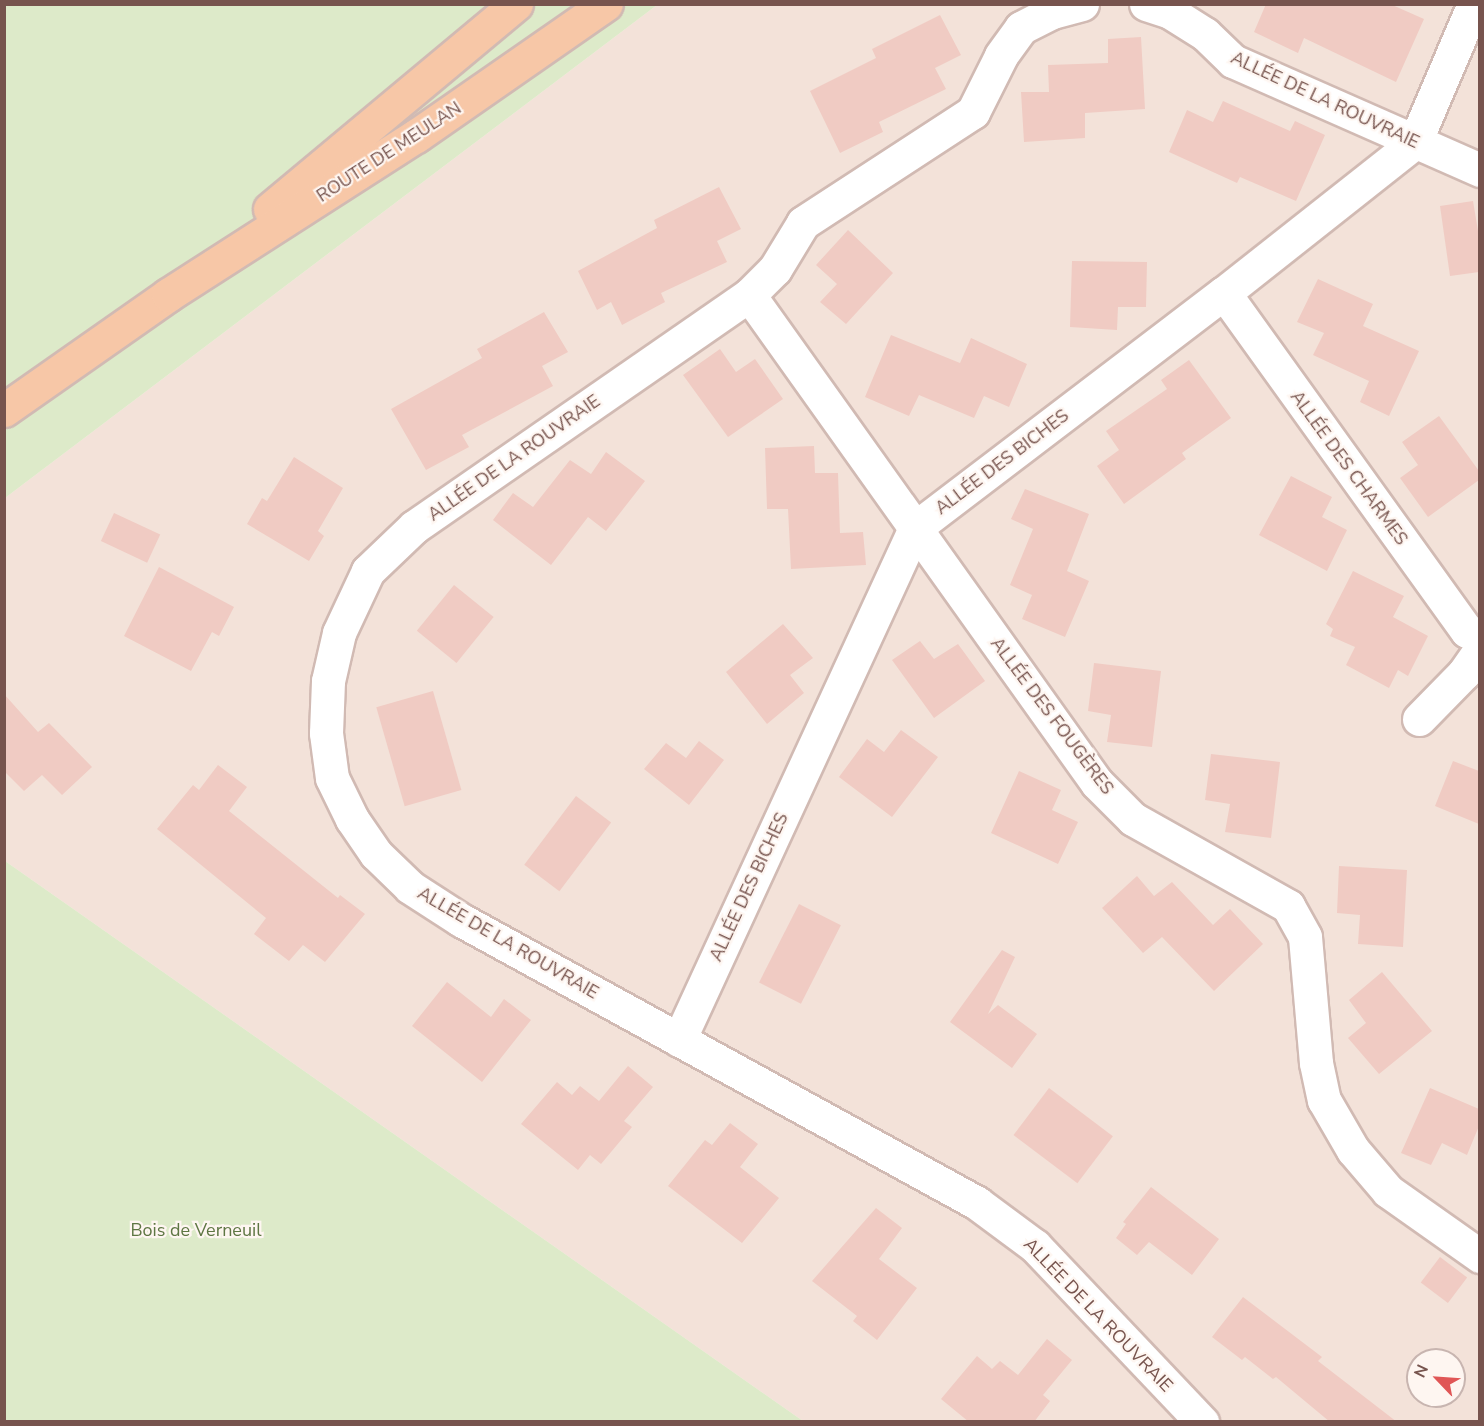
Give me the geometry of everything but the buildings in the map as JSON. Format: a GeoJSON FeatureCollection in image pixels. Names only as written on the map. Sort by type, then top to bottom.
{"type":"FeatureCollection","features":[{"type":"Feature","properties":{"kind":"main road","name":"ROUTE DE MEULAN"},"geometry":{"type":"LineString","coordinates":[[168,295],[516,4]]}},
{"type":"Feature","properties":{"kind":"main road","name":"ROUTE DE MEULAN"},"geometry":{"type":"LineString","coordinates":[[4,410],[168,295],[416,136],[606,4]]}},
{"type":"Feature","properties":{"kind":"street","name":"ALLÉE DE LA ROUVRAIE"},"geometry":{"type":"LineString","coordinates":[[1082,4],[1052,12],[1021,28],[1001,56],[973,112],[803,224],[775,269],[749,295],[414,527],[368,571],[339,633],[328,681],[326,734],[332,778],[352,819],[376,854],[410,887],[461,920],[977,1203],[1035,1246],[1202,1422]]}},
{"type":"Feature","properties":{"kind":"street","name":"ALLÉE DE LA ROUVRAIE"},"geometry":{"type":"LineString","coordinates":[[1146,4],[1170,12],[1205,34],[1233,62],[1479,170]]}},
{"type":"Feature","properties":{"kind":"street","name":"ALLÉE DES BICHES"},"geometry":{"type":"LineString","coordinates":[[679,1040],[915,528],[1224,293],[1415,142],[1474,4]]}},
{"type":"Feature","properties":{"kind":"street","name":"ALLÉE DES CHARMES"},"geometry":{"type":"LineString","coordinates":[[1224,293],[1467,631],[1479,636]]}},
{"type":"Feature","properties":{"kind":"street","name":"ALLÉE DES FOUGÈRES"},"geometry":{"type":"LineString","coordinates":[[749,295],[915,528],[1112,797],[1133,819],[1165,839],[1288,906],[1305,937],[1316,1063],[1324,1100],[1353,1150],[1388,1191],[1479,1256]]}},
{"type":"Feature","properties":{"kind":"street"},"geometry":{"type":"LineString","coordinates":[[1419,719],[1464,673],[1479,650]]}},
{"type":"Feature","properties":{"kind":"shaded area"},"geometry":{"type":"Polygon","coordinates":[[[657,5],[1479,5],[1479,1421],[803,1421],[5,861],[5,498],[657,5]]]}},
{"type":"Feature","properties":{"kind":"green space"},"geometry":{"type":"Polygon","coordinates":[[[5,5],[657,5],[5,498],[5,5]]]}},
{"type":"Feature","properties":{"kind":"green space","name":"Bois de Verneuil"},"geometry":{"type":"Polygon","coordinates":[[[5,861],[803,1421],[5,1421],[5,861]]]}}]}
